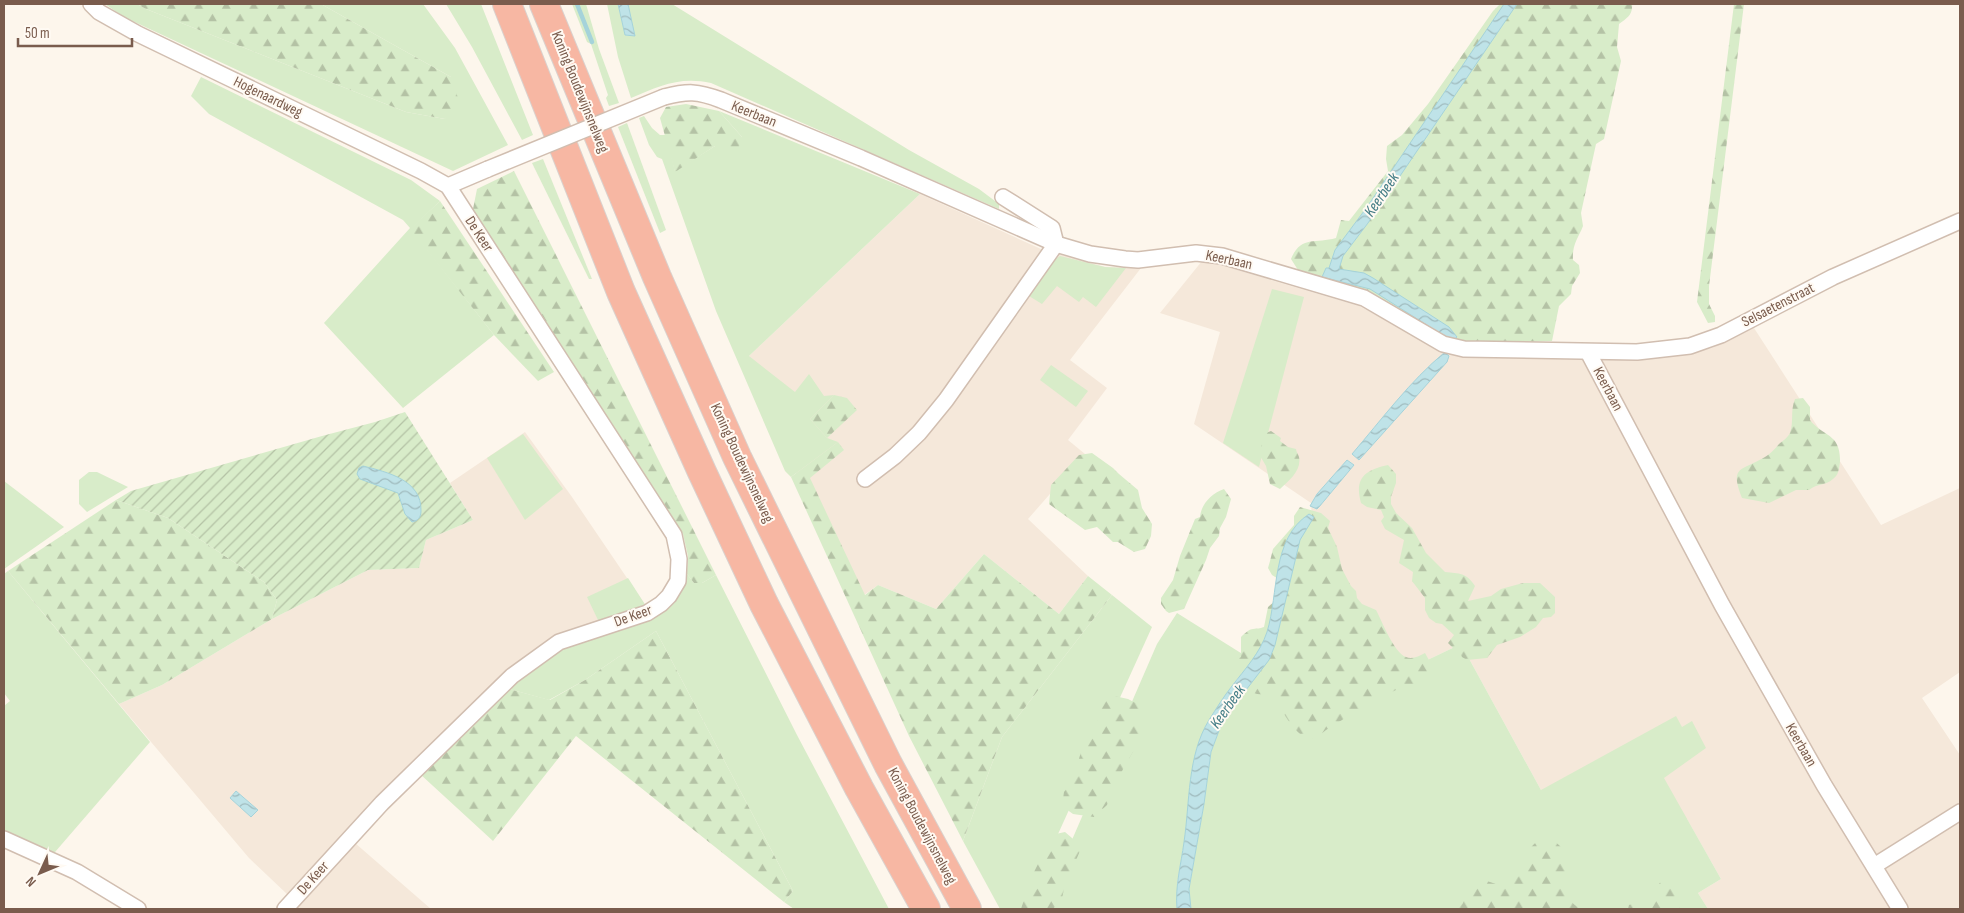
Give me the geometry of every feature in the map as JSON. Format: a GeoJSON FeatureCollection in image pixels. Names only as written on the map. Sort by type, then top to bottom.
{"type":"FeatureCollection","features":[{"type":"Feature","properties":{"kind":"highway"},"geometry":{"type":"LineString","coordinates":[[507,4],[621,292],[702,472],[764,604],[842,756],[926,909]]}},
{"type":"Feature","properties":{"kind":"highway","name":"Koning Boudewijnsnelweg"},"geometry":{"type":"LineString","coordinates":[[544,4],[657,277],[737,457],[888,764],[967,909]]}},
{"type":"Feature","properties":{"kind":"street","name":"Hogenaardweg"},"geometry":{"type":"LineString","coordinates":[[91,4],[99,12],[138,34],[421,171],[448,186]]}},
{"type":"Feature","properties":{"kind":"street","name":"Keerbaan"},"geometry":{"type":"LineString","coordinates":[[448,186],[664,97],[685,92],[700,92],[861,158],[1056,244],[1090,254],[1138,260],[1196,254],[1222,256],[1364,298],[1430,337],[1453,348],[1588,352],[1722,605],[1824,785],[1900,909]]}},
{"type":"Feature","properties":{"kind":"street","name":"De Keer"},"geometry":{"type":"LineString","coordinates":[[285,909],[382,803],[512,676],[558,642],[647,613],[662,604],[678,581],[679,559],[674,535],[448,186]]}},
{"type":"Feature","properties":{"kind":"street"},"geometry":{"type":"LineString","coordinates":[[865,479],[895,456],[919,433],[946,400],[1056,244],[1052,228],[1003,197]]}},
{"type":"Feature","properties":{"kind":"street","name":"Selsaetenstraat"},"geometry":{"type":"LineString","coordinates":[[1588,352],[1680,349],[1698,344],[1721,335],[1833,277],[1960,221]]}},
{"type":"Feature","properties":{"kind":"street"},"geometry":{"type":"LineString","coordinates":[[1874,866],[1960,812]]}},
{"type":"Feature","properties":{"kind":"street"},"geometry":{"type":"LineString","coordinates":[[4,839],[77,872],[138,909]]}},
{"type":"Feature","properties":{"kind":"shaded area"},"geometry":{"type":"Polygon","coordinates":[[[920,194],[1041,249],[1105,267],[1141,268],[1070,360],[1107,388],[1068,440],[1085,454],[1028,519],[1088,576],[1059,614],[984,554],[936,609],[878,585],[850,605],[749,356],[920,194]]]}},
{"type":"Feature","properties":{"kind":"shaded area"},"geometry":{"type":"Polygon","coordinates":[[[1202,261],[1359,306],[1445,351],[1461,357],[1612,358],[1675,356],[1712,348],[1754,328],[1881,525],[1960,488],[1960,672],[1922,698],[1960,755],[1960,909],[1708,909],[1698,893],[1721,879],[1687,819],[1541,790],[1461,644],[1396,675],[1312,519],[1311,503],[1194,424],[1220,332],[1160,313],[1202,261]]]}},
{"type":"Feature","properties":{"kind":"shaded area"},"geometry":{"type":"Polygon","coordinates":[[[525,432],[646,606],[537,664],[386,808],[355,843],[431,909],[276,909],[288,895],[249,858],[119,704],[162,685],[272,619],[368,570],[419,568],[426,540],[473,520],[450,483],[525,432]]]}},
{"type":"Feature","properties":{"kind":"green space"},"geometry":{"type":"Polygon","coordinates":[[[105,4],[137,4],[406,112],[445,119],[451,77],[321,4],[423,4],[455,48],[508,145],[453,171],[124,17],[105,4]]]}},
{"type":"Feature","properties":{"kind":"green space"},"geometry":{"type":"Polygon","coordinates":[[[137,4],[321,4],[451,77],[458,98],[445,119],[406,112],[137,4]]]}},
{"type":"Feature","properties":{"kind":"green space"},"geometry":{"type":"Polygon","coordinates":[[[446,4],[481,4],[533,135],[522,140],[472,47],[446,4]]]}},
{"type":"Feature","properties":{"kind":"green space"},"geometry":{"type":"Polygon","coordinates":[[[572,4],[586,4],[599,49],[619,103],[609,106],[606,98],[608,95],[591,44],[587,42],[572,4]]]}},
{"type":"Feature","properties":{"kind":"green space"},"geometry":{"type":"Polygon","coordinates":[[[607,4],[618,4],[625,35],[634,36],[628,4],[672,4],[909,150],[979,189],[999,204],[999,209],[711,83],[689,81],[670,83],[631,98],[618,57],[607,4]]]}},
{"type":"Feature","properties":{"kind":"green space"},"geometry":{"type":"Polygon","coordinates":[[[1500,4],[1632,4],[1630,14],[1619,24],[1617,47],[1621,61],[1604,139],[1596,144],[1581,213],[1583,226],[1573,250],[1573,260],[1579,265],[1580,273],[1572,286],[1571,294],[1559,306],[1552,341],[1464,343],[1452,341],[1367,291],[1298,270],[1291,259],[1299,246],[1304,243],[1336,238],[1341,220],[1349,221],[1388,171],[1386,159],[1387,146],[1402,135],[1428,104],[1493,11],[1500,4]]]}},
{"type":"Feature","properties":{"kind":"green space"},"geometry":{"type":"Polygon","coordinates":[[[1734,4],[1744,4],[1709,286],[1709,304],[1715,316],[1715,322],[1708,323],[1697,302],[1734,4]]]}},
{"type":"Feature","properties":{"kind":"green space"},"geometry":{"type":"Polygon","coordinates":[[[201,77],[411,180],[440,201],[411,229],[494,335],[403,408],[324,323],[410,228],[403,220],[209,114],[191,96],[201,77]]]}},
{"type":"Feature","properties":{"kind":"green space"},"geometry":{"type":"Polygon","coordinates":[[[686,104],[719,111],[742,137],[738,151],[715,146],[675,172],[660,118],[666,107],[686,104]]]}},
{"type":"Feature","properties":{"kind":"green space"},"geometry":{"type":"Polygon","coordinates":[[[719,111],[920,194],[749,356],[795,392],[809,374],[824,396],[834,395],[810,419],[827,438],[838,442],[791,477],[785,471],[716,311],[662,159],[657,157],[649,145],[639,118],[644,116],[652,128],[660,135],[666,135],[675,171],[715,146],[742,137],[719,111]]]}},
{"type":"Feature","properties":{"kind":"green space"},"geometry":{"type":"Polygon","coordinates":[[[627,123],[666,230],[660,233],[618,127],[627,123]]]}},
{"type":"Feature","properties":{"kind":"green space"},"geometry":{"type":"Polygon","coordinates":[[[543,159],[592,279],[589,279],[532,163],[543,159]]]}},
{"type":"Feature","properties":{"kind":"green space"},"geometry":{"type":"Polygon","coordinates":[[[514,171],[716,575],[702,583],[694,583],[687,574],[688,556],[683,534],[473,209],[477,189],[514,171]]]}},
{"type":"Feature","properties":{"kind":"green space"},"geometry":{"type":"Polygon","coordinates":[[[440,201],[554,372],[538,381],[494,335],[410,229],[440,201]]]}},
{"type":"Feature","properties":{"kind":"green space"},"geometry":{"type":"Polygon","coordinates":[[[1060,256],[1105,267],[1126,268],[1096,307],[1083,297],[1079,302],[1057,286],[1042,304],[1029,296],[1053,261],[1060,256]]]}},
{"type":"Feature","properties":{"kind":"green space"},"geometry":{"type":"Polygon","coordinates":[[[1272,289],[1304,297],[1259,467],[1223,443],[1272,289]]]}},
{"type":"Feature","properties":{"kind":"green space"},"geometry":{"type":"Polygon","coordinates":[[[1051,365],[1088,391],[1076,407],[1040,380],[1051,365]]]}},
{"type":"Feature","properties":{"kind":"green space"},"geometry":{"type":"Polygon","coordinates":[[[834,395],[847,398],[857,410],[827,438],[810,419],[834,395]]]}},
{"type":"Feature","properties":{"kind":"green space"},"geometry":{"type":"Polygon","coordinates":[[[1803,398],[1810,407],[1810,420],[1830,436],[1838,446],[1840,462],[1836,476],[1827,483],[1815,486],[1809,490],[1796,490],[1769,503],[1742,498],[1737,480],[1740,470],[1769,454],[1788,436],[1791,429],[1795,399],[1803,398]]]}},
{"type":"Feature","properties":{"kind":"green space"},"geometry":{"type":"Polygon","coordinates":[[[405,412],[473,520],[426,540],[419,568],[368,570],[272,619],[277,600],[264,582],[168,518],[116,500],[131,491],[405,412]]]}},
{"type":"Feature","properties":{"kind":"green space"},"geometry":{"type":"Polygon","coordinates":[[[1271,431],[1281,438],[1280,441],[1288,447],[1296,449],[1299,457],[1297,471],[1280,489],[1270,484],[1266,466],[1259,454],[1263,440],[1261,435],[1271,431]]]}},
{"type":"Feature","properties":{"kind":"green space"},"geometry":{"type":"Polygon","coordinates":[[[523,434],[563,489],[525,520],[487,458],[523,434]]]}},
{"type":"Feature","properties":{"kind":"green space"},"geometry":{"type":"Polygon","coordinates":[[[838,442],[844,450],[810,478],[865,595],[878,585],[936,609],[984,554],[1059,614],[1088,576],[1112,595],[1002,737],[963,841],[909,736],[791,477],[838,442]]]}},
{"type":"Feature","properties":{"kind":"green space"},"geometry":{"type":"Polygon","coordinates":[[[1092,453],[1138,490],[1142,508],[1152,524],[1151,536],[1145,549],[1134,552],[1118,542],[1113,542],[1097,527],[1085,530],[1049,504],[1051,485],[1079,455],[1092,453]]]}},
{"type":"Feature","properties":{"kind":"green space"},"geometry":{"type":"Polygon","coordinates":[[[1388,465],[1396,474],[1391,504],[1396,513],[1412,528],[1426,553],[1445,572],[1462,574],[1472,581],[1475,586],[1468,601],[1491,596],[1501,589],[1523,583],[1540,583],[1555,597],[1555,613],[1551,617],[1543,618],[1536,627],[1520,637],[1497,645],[1487,658],[1467,660],[1462,657],[1459,651],[1456,651],[1448,643],[1454,635],[1442,624],[1436,623],[1429,618],[1425,610],[1425,598],[1412,581],[1413,572],[1399,563],[1404,540],[1385,529],[1381,521],[1384,517],[1381,510],[1367,507],[1361,503],[1359,487],[1363,476],[1388,465]]]}},
{"type":"Feature","properties":{"kind":"green space"},"geometry":{"type":"Polygon","coordinates":[[[89,472],[97,472],[128,487],[87,512],[79,504],[79,480],[89,472]]]}},
{"type":"Feature","properties":{"kind":"green space"},"geometry":{"type":"Polygon","coordinates":[[[4,481],[64,527],[4,569],[4,481]]]}},
{"type":"Feature","properties":{"kind":"green space"},"geometry":{"type":"Polygon","coordinates":[[[1224,489],[1231,499],[1226,517],[1220,528],[1219,536],[1210,548],[1184,609],[1169,613],[1161,604],[1161,598],[1173,580],[1180,556],[1195,519],[1200,517],[1202,508],[1208,500],[1215,493],[1224,489]]]}},
{"type":"Feature","properties":{"kind":"green space"},"geometry":{"type":"Polygon","coordinates":[[[116,500],[168,518],[264,582],[277,600],[272,619],[162,685],[119,704],[8,571],[116,500]]]}},
{"type":"Feature","properties":{"kind":"green space"},"geometry":{"type":"Polygon","coordinates":[[[1300,507],[1321,513],[1330,521],[1328,528],[1337,547],[1342,569],[1351,586],[1356,591],[1357,598],[1362,604],[1376,610],[1397,650],[1408,658],[1425,653],[1435,671],[1434,676],[1421,686],[1398,689],[1366,705],[1315,739],[1304,737],[1294,728],[1283,712],[1276,695],[1257,694],[1249,690],[1237,673],[1232,661],[1241,657],[1241,637],[1250,630],[1264,627],[1268,607],[1275,601],[1280,580],[1272,575],[1268,568],[1273,549],[1294,525],[1294,516],[1300,507]]]}},
{"type":"Feature","properties":{"kind":"green space"},"geometry":{"type":"Polygon","coordinates":[[[8,571],[150,742],[49,859],[4,839],[4,706],[10,701],[4,693],[4,574],[8,571]]]}},
{"type":"Feature","properties":{"kind":"green space"},"geometry":{"type":"Polygon","coordinates":[[[687,574],[694,583],[702,583],[716,575],[797,735],[889,909],[794,909],[784,902],[793,891],[656,631],[585,680],[549,700],[509,689],[537,664],[569,645],[661,613],[676,601],[687,574]]]}},
{"type":"Feature","properties":{"kind":"green space"},"geometry":{"type":"Polygon","coordinates":[[[628,578],[646,606],[601,621],[598,620],[587,597],[628,578]]]}},
{"type":"Feature","properties":{"kind":"green space"},"geometry":{"type":"Polygon","coordinates":[[[1112,595],[1152,627],[1024,909],[1000,909],[963,841],[1002,737],[1112,595]]]}},
{"type":"Feature","properties":{"kind":"green space"},"geometry":{"type":"Polygon","coordinates":[[[1177,613],[1252,660],[1208,722],[1196,751],[1177,884],[1177,909],[1042,909],[1157,644],[1177,613]]]}},
{"type":"Feature","properties":{"kind":"green space"},"geometry":{"type":"Polygon","coordinates":[[[656,631],[793,891],[784,902],[576,736],[493,841],[420,774],[509,689],[550,700],[585,680],[656,631]]]}},
{"type":"Feature","properties":{"kind":"green space"},"geometry":{"type":"Polygon","coordinates":[[[1461,644],[1541,790],[1676,716],[1682,727],[1692,721],[1706,748],[1664,778],[1721,879],[1698,893],[1708,909],[1191,909],[1189,889],[1211,752],[1223,720],[1266,665],[1396,675],[1461,644]]]}},
{"type":"Feature","properties":{"kind":"green space"},"geometry":{"type":"Polygon","coordinates":[[[1110,695],[1128,699],[1142,706],[1139,741],[1113,787],[1107,805],[1094,817],[1073,814],[1062,806],[1064,792],[1072,782],[1084,742],[1097,730],[1097,711],[1110,695]]]}},
{"type":"Feature","properties":{"kind":"green space"},"geometry":{"type":"Polygon","coordinates":[[[1065,832],[1079,844],[1080,851],[1065,885],[1062,898],[1053,909],[1021,909],[1030,880],[1040,860],[1043,844],[1051,835],[1065,832]]]}},
{"type":"Feature","properties":{"kind":"green space"},"geometry":{"type":"Polygon","coordinates":[[[1545,839],[1557,843],[1563,850],[1567,892],[1571,901],[1581,909],[1457,909],[1463,903],[1463,894],[1472,879],[1484,880],[1505,887],[1520,874],[1528,853],[1534,844],[1545,839]]]}},
{"type":"Feature","properties":{"kind":"green space"},"geometry":{"type":"Polygon","coordinates":[[[1664,878],[1670,879],[1676,894],[1674,898],[1680,909],[1628,909],[1629,905],[1653,897],[1658,885],[1664,878]]]}},
{"type":"Feature","properties":{"kind":"water"},"geometry":{"type":"Polygon","coordinates":[[[618,4],[628,4],[635,36],[625,35],[618,4]]]}},
{"type":"Feature","properties":{"kind":"water","name":"Keerbeek"},"geometry":{"type":"Polygon","coordinates":[[[1504,4],[1517,4],[1368,223],[1343,256],[1339,269],[1364,273],[1373,278],[1449,327],[1457,337],[1452,341],[1370,289],[1322,277],[1326,268],[1329,268],[1335,250],[1367,207],[1504,4]]]}},
{"type":"Feature","properties":{"kind":"water"},"geometry":{"type":"Polygon","coordinates":[[[1445,352],[1449,356],[1447,362],[1359,460],[1352,454],[1408,388],[1445,352]]]}},
{"type":"Feature","properties":{"kind":"water"},"geometry":{"type":"Polygon","coordinates":[[[1347,460],[1354,465],[1317,509],[1310,506],[1317,494],[1347,460]]]}},
{"type":"Feature","properties":{"kind":"water"},"geometry":{"type":"Polygon","coordinates":[[[363,466],[392,475],[409,485],[416,492],[420,500],[421,511],[419,518],[412,522],[405,514],[398,493],[360,479],[357,474],[359,468],[363,466]]]}},
{"type":"Feature","properties":{"kind":"water","name":"Keerbeek"},"geometry":{"type":"Polygon","coordinates":[[[1309,514],[1314,517],[1300,540],[1275,645],[1269,660],[1223,720],[1211,752],[1189,889],[1191,909],[1177,909],[1178,883],[1190,780],[1202,734],[1226,694],[1252,660],[1264,640],[1271,617],[1282,552],[1288,538],[1297,525],[1309,514]]]}},
{"type":"Feature","properties":{"kind":"water"},"geometry":{"type":"Polygon","coordinates":[[[236,791],[258,810],[251,817],[230,798],[236,791]]]}},
{"type":"Feature","properties":{"kind":"waterway"},"geometry":{"type":"LineString","coordinates":[[577,4],[592,42]]}}]}
